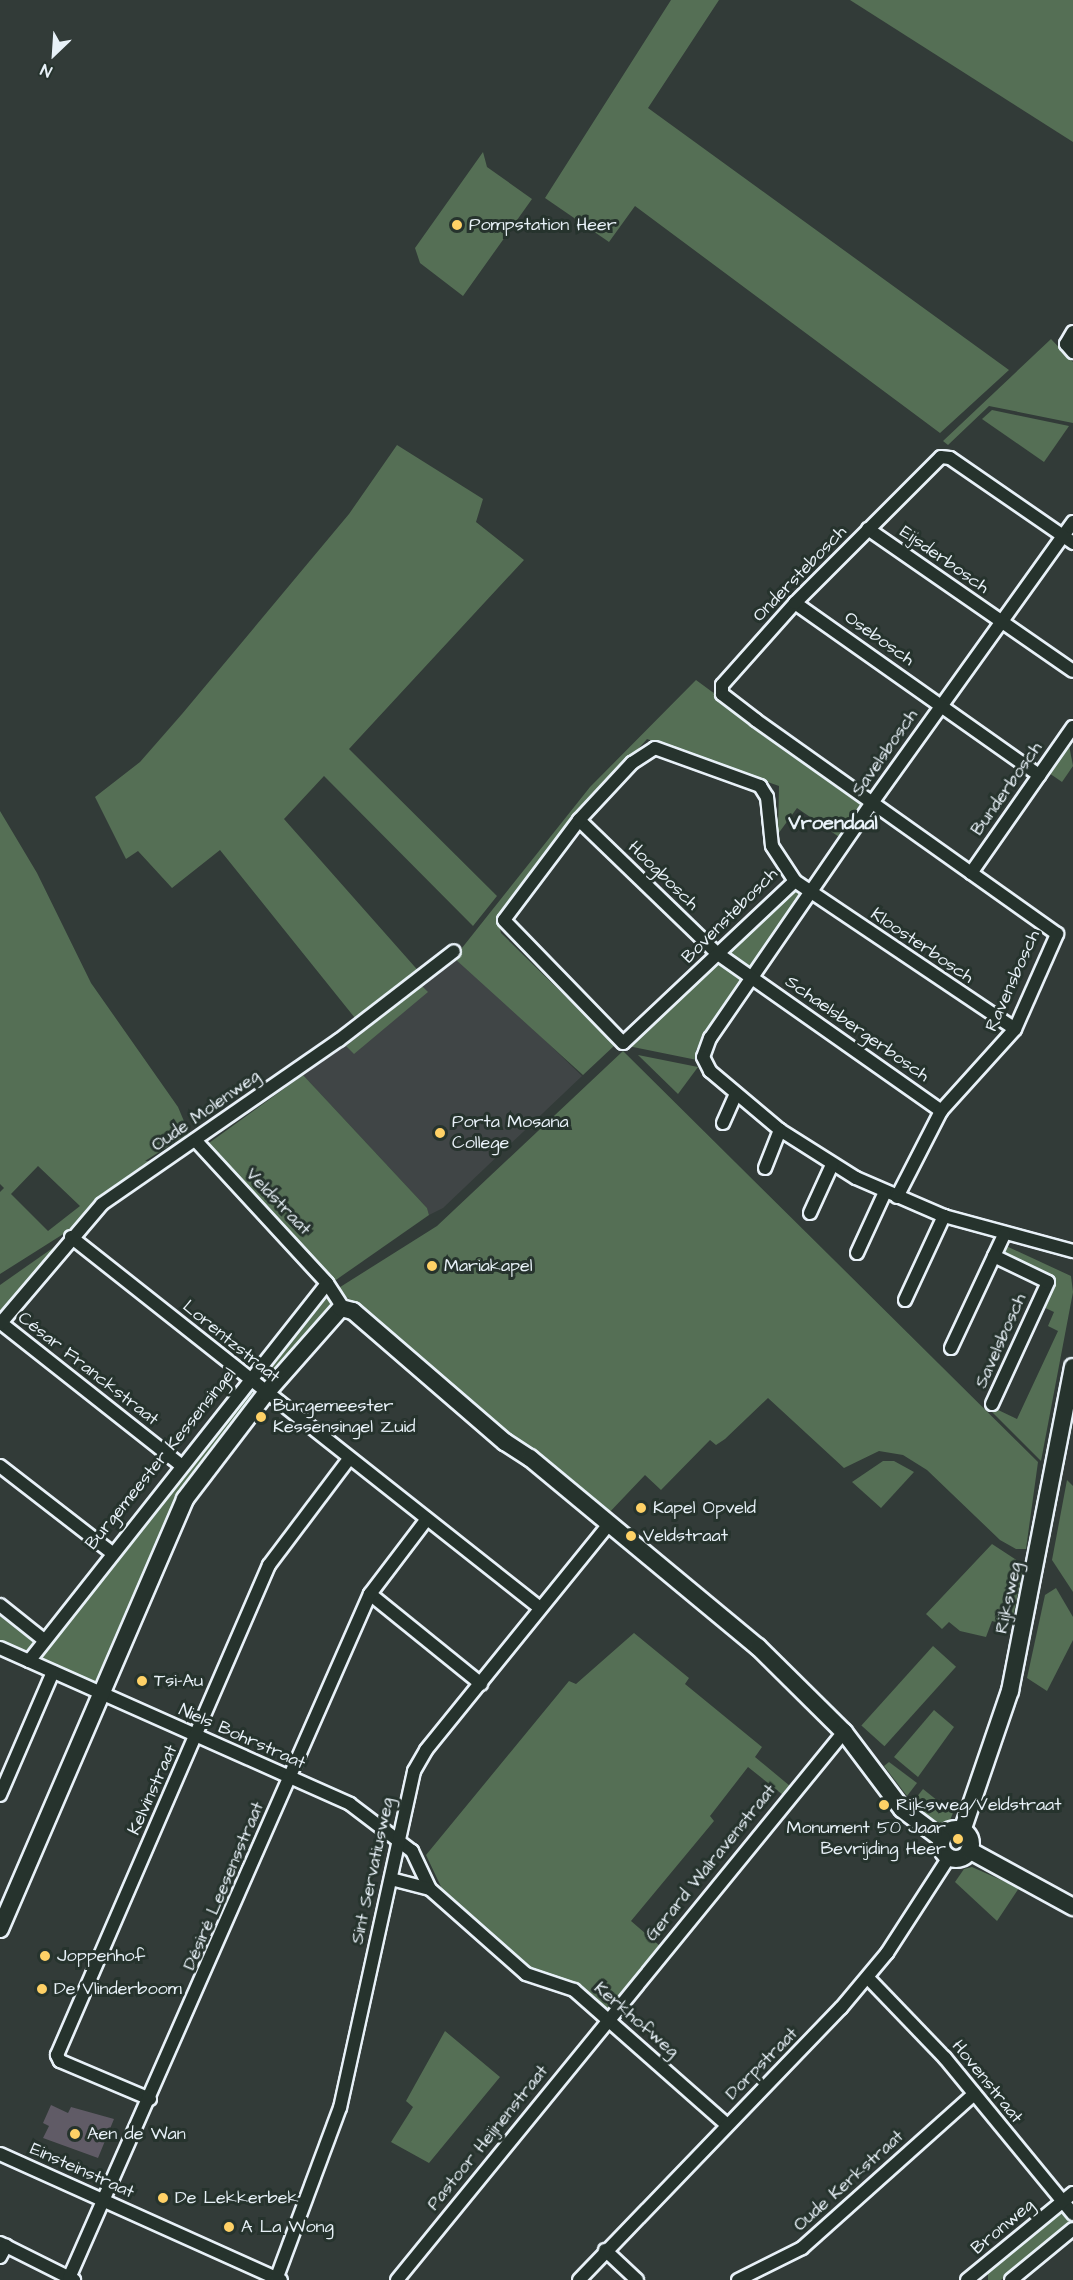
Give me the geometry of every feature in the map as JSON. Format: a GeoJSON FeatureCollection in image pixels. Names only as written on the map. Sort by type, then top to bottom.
{"type":"FeatureCollection","features":[{"type":"Feature","properties":{"kind":"street"},"geometry":{"type":"LineString","coordinates":[[1073,332],[1066,344],[1073,352]]}},
{"type":"Feature","properties":{"kind":"street","name":"Onderstebosch"},"geometry":{"type":"LineString","coordinates":[[871,804],[722,694],[727,677],[795,603],[941,457],[950,458],[1068,540]]}},
{"type":"Feature","properties":{"kind":"street","name":"Savelsbosch"},"geometry":{"type":"LineString","coordinates":[[1073,522],[1068,540],[1000,621],[871,804],[704,1049],[710,1071],[780,1130],[832,1165],[885,1192],[944,1216],[1004,1235],[1073,1251]]}},
{"type":"Feature","properties":{"kind":"street","name":"Eijsderbosch"},"geometry":{"type":"LineString","coordinates":[[868,529],[1073,671]]}},
{"type":"Feature","properties":{"kind":"street","name":"Osebosch"},"geometry":{"type":"LineString","coordinates":[[795,603],[1039,775]]}},
{"type":"Feature","properties":{"kind":"street","name":"Bunderbosch"},"geometry":{"type":"LineString","coordinates":[[971,873],[1073,727]]}},
{"type":"Feature","properties":{"kind":"street","name":"Bovenstebosch"},"geometry":{"type":"LineString","coordinates":[[655,748],[760,786],[767,797],[772,846],[795,880],[623,1043],[504,921],[579,820],[632,763],[655,748]]}},
{"type":"Feature","properties":{"kind":"street","name":"Ravensbosch"},"geometry":{"type":"LineString","coordinates":[[871,804],[1057,934],[1014,1029],[941,1111],[897,1197]]}},
{"type":"Feature","properties":{"kind":"street","name":"Hoogbosch"},"geometry":{"type":"LineString","coordinates":[[579,820],[718,954],[753,977]]}},
{"type":"Feature","properties":{"kind":"street","name":"Kloosterbosch"},"geometry":{"type":"LineString","coordinates":[[795,880],[810,893],[1014,1029]]}},
{"type":"Feature","properties":{"kind":"street","name":"Oude Molenweg"},"geometry":{"type":"LineString","coordinates":[[1,1323],[102,1204],[196,1141],[454,951]]}},
{"type":"Feature","properties":{"kind":"street","name":"Schaelsbergerbosch"},"geometry":{"type":"LineString","coordinates":[[753,977],[941,1111]]}},
{"type":"Feature","properties":{"kind":"street"},"geometry":{"type":"LineString","coordinates":[[723,1123],[736,1094]]}},
{"type":"Feature","properties":{"kind":"street"},"geometry":{"type":"LineString","coordinates":[[765,1168],[780,1130]]}},
{"type":"Feature","properties":{"kind":"street","name":"Veldstraat"},"geometry":{"type":"LineString","coordinates":[[196,1141],[327,1283],[343,1308],[370,1324],[608,1525],[758,1647],[844,1732],[895,1802],[942,1839]]}},
{"type":"Feature","properties":{"kind":"street"},"geometry":{"type":"LineString","coordinates":[[810,1213],[832,1165]]}},
{"type":"Feature","properties":{"kind":"street"},"geometry":{"type":"LineString","coordinates":[[857,1253],[885,1192]]}},
{"type":"Feature","properties":{"kind":"street"},"geometry":{"type":"LineString","coordinates":[[905,1300],[944,1216]]}},
{"type":"Feature","properties":{"kind":"street"},"geometry":{"type":"LineString","coordinates":[[951,1348],[1004,1235]]}},
{"type":"Feature","properties":{"kind":"street","name":"Lorentzstraat"},"geometry":{"type":"LineString","coordinates":[[72,1237],[249,1380],[540,1608]]}},
{"type":"Feature","properties":{"kind":"street","name":"Savelsbosch"},"geometry":{"type":"LineString","coordinates":[[992,1404],[1048,1282],[994,1256]]}},
{"type":"Feature","properties":{"kind":"street","name":"Burgemeester Kessensingel"},"geometry":{"type":"LineString","coordinates":[[28,1661],[327,1283]]}},
{"type":"Feature","properties":{"kind":"street"},"geometry":{"type":"LineString","coordinates":[[0,1929],[185,1499],[266,1393],[332,1312],[343,1308]]}},
{"type":"Feature","properties":{"kind":"street","name":"César Franckstraat"},"geometry":{"type":"LineString","coordinates":[[1,1323],[181,1465]]}},
{"type":"Feature","properties":{"kind":"street","name":"Rijksweg"},"geometry":{"type":"LineString","coordinates":[[962,1831],[1010,1691],[1073,1367]]}},
{"type":"Feature","properties":{"kind":"street","name":"Kelvinstraat"},"geometry":{"type":"LineString","coordinates":[[150,2099],[60,2061],[57,2055],[269,1565],[349,1459]]}},
{"type":"Feature","properties":{"kind":"street"},"geometry":{"type":"LineString","coordinates":[[0,1466],[112,1553]]}},
{"type":"Feature","properties":{"kind":"street","name":"Désiré Leesensstraat"},"geometry":{"type":"LineString","coordinates":[[71,2279],[370,1594],[428,1520]]}},
{"type":"Feature","properties":{"kind":"street","name":"Sint Servatiusweg"},"geometry":{"type":"LineString","coordinates":[[279,2279],[340,2108],[391,1879],[397,1839],[418,1763],[608,1525]]}},
{"type":"Feature","properties":{"kind":"street"},"geometry":{"type":"LineString","coordinates":[[370,1594],[481,1684]]}},
{"type":"Feature","properties":{"kind":"street"},"geometry":{"type":"LineString","coordinates":[[0,1605],[44,1640]]}},
{"type":"Feature","properties":{"kind":"street","name":"Niels Bohrstraat"},"geometry":{"type":"LineString","coordinates":[[0,1648],[350,1804],[397,1839]]}},
{"type":"Feature","properties":{"kind":"street"},"geometry":{"type":"LineString","coordinates":[[0,1795],[53,1672]]}},
{"type":"Feature","properties":{"kind":"street","name":"Gerard Walravenstraat"},"geometry":{"type":"LineString","coordinates":[[608,2018],[844,1732]]}},
{"type":"Feature","properties":{"kind":"street"},"geometry":{"type":"LineString","coordinates":[[951,1830],[962,1831],[970,1840],[969,1850],[959,1858],[949,1857],[942,1839],[951,1830]]}},
{"type":"Feature","properties":{"kind":"street","name":"Kerkhofweg"},"geometry":{"type":"LineString","coordinates":[[397,1839],[412,1851],[430,1889],[526,1974],[574,1990],[727,2125]]}},
{"type":"Feature","properties":{"kind":"street"},"geometry":{"type":"LineString","coordinates":[[969,1850],[1073,1907]]}},
{"type":"Feature","properties":{"kind":"street","name":"Dorpstraat"},"geometry":{"type":"LineString","coordinates":[[579,2280],[605,2250],[868,1978],[949,1857]]}},
{"type":"Feature","properties":{"kind":"street","name":"Kerkhofweg"},"geometry":{"type":"LineString","coordinates":[[391,1879],[430,1889]]}},
{"type":"Feature","properties":{"kind":"street","name":"Hovenstraat"},"geometry":{"type":"LineString","coordinates":[[868,1978],[974,2094],[1073,2214]]}},
{"type":"Feature","properties":{"kind":"street","name":"Pastoor Heijnenstraat"},"geometry":{"type":"LineString","coordinates":[[397,2280],[608,2018]]}},
{"type":"Feature","properties":{"kind":"street","name":"Oude Kerkstraat"},"geometry":{"type":"LineString","coordinates":[[738,2280],[802,2248],[974,2094]]}},
{"type":"Feature","properties":{"kind":"street","name":"Einsteinstraat"},"geometry":{"type":"LineString","coordinates":[[0,2154],[279,2279]]}},
{"type":"Feature","properties":{"kind":"street","name":"Bronweg"},"geometry":{"type":"LineString","coordinates":[[967,2280],[981,2276],[1073,2193]]}},
{"type":"Feature","properties":{"kind":"street"},"geometry":{"type":"LineString","coordinates":[[1011,2280],[1073,2229]]}},
{"type":"Feature","properties":{"kind":"street"},"geometry":{"type":"LineString","coordinates":[[2,2249],[71,2279]]}},
{"type":"Feature","properties":{"kind":"street"},"geometry":{"type":"LineString","coordinates":[[605,2250],[637,2280]]}},
{"type":"Feature","properties":{"kind":"shaded area","name":"Porta Mosana College"},"geometry":{"type":"Polygon","coordinates":[[[456,954],[582,1076],[443,1208],[429,1215],[427,1208],[303,1075],[456,954]]]}},
{"type":"Feature","properties":{"kind":"green space"},"geometry":{"type":"Polygon","coordinates":[[[671,0],[719,0],[648,108],[1009,370],[940,433],[635,206],[609,242],[545,198],[671,0]]]}},
{"type":"Feature","properties":{"kind":"green space"},"geometry":{"type":"Polygon","coordinates":[[[850,0],[1073,0],[1073,142],[850,0]]]}},
{"type":"Feature","properties":{"kind":"green space"},"geometry":{"type":"Polygon","coordinates":[[[483,152],[487,167],[532,199],[463,296],[420,263],[415,248],[483,152]]]}},
{"type":"Feature","properties":{"kind":"green space"},"geometry":{"type":"Polygon","coordinates":[[[1051,339],[1073,362],[1073,423],[989,406],[948,445],[943,441],[1051,339]]]}},
{"type":"Feature","properties":{"kind":"green space"},"geometry":{"type":"Polygon","coordinates":[[[992,410],[1069,426],[1044,462],[982,419],[992,410]]]}},
{"type":"Feature","properties":{"kind":"green space"},"geometry":{"type":"Polygon","coordinates":[[[397,445],[483,499],[476,522],[524,560],[349,749],[497,896],[473,926],[324,776],[284,819],[422,975],[359,1023],[220,850],[172,888],[138,851],[126,859],[95,797],[140,762],[182,714],[349,514],[397,445]]]}},
{"type":"Feature","properties":{"kind":"green space"},"geometry":{"type":"Polygon","coordinates":[[[696,680],[866,805],[842,839],[797,808],[778,834],[779,786],[647,739],[542,857],[498,920],[501,933],[615,1045],[583,1075],[454,958],[590,787],[696,680]]]}},
{"type":"Feature","properties":{"kind":"green space"},"geometry":{"type":"Polygon","coordinates":[[[1069,745],[1073,766],[1062,782],[1049,773],[1069,745]]]}},
{"type":"Feature","properties":{"kind":"green space"},"geometry":{"type":"Polygon","coordinates":[[[0,811],[37,873],[91,983],[178,1107],[189,1133],[145,1161],[157,1162],[76,1226],[0,1274],[0,1192],[4,1188],[0,1184],[0,811]],[[38,1166],[11,1194],[48,1231],[80,1206],[38,1166]]]}},
{"type":"Feature","properties":{"kind":"green space"},"geometry":{"type":"Polygon","coordinates":[[[797,887],[804,894],[751,969],[728,952],[797,887]]]}},
{"type":"Feature","properties":{"kind":"green space"},"geometry":{"type":"Polygon","coordinates":[[[719,962],[743,980],[696,1050],[697,1060],[628,1046],[719,962]]]}},
{"type":"Feature","properties":{"kind":"green space"},"geometry":{"type":"Polygon","coordinates":[[[422,986],[428,992],[354,1054],[346,1046],[422,986]]]}},
{"type":"Feature","properties":{"kind":"green space"},"geometry":{"type":"Polygon","coordinates":[[[623,1051],[1038,1462],[1026,1549],[1016,1549],[1000,1540],[927,1470],[903,1455],[879,1451],[844,1468],[768,1398],[725,1439],[716,1445],[710,1440],[661,1490],[645,1475],[606,1516],[337,1289],[437,1226],[623,1051]]]}},
{"type":"Feature","properties":{"kind":"green space"},"geometry":{"type":"Polygon","coordinates":[[[638,1055],[698,1067],[678,1094],[638,1055]]]}},
{"type":"Feature","properties":{"kind":"green space"},"geometry":{"type":"Polygon","coordinates":[[[303,1075],[427,1208],[429,1215],[333,1282],[209,1143],[303,1075]]]}},
{"type":"Feature","properties":{"kind":"green space"},"geometry":{"type":"Polygon","coordinates":[[[67,1238],[0,1322],[0,1285],[67,1238]]]}},
{"type":"Feature","properties":{"kind":"green space"},"geometry":{"type":"Polygon","coordinates":[[[1006,1246],[1071,1276],[1073,1292],[1041,1461],[992,1412],[994,1408],[1017,1419],[1058,1331],[1048,1326],[1054,1312],[1041,1306],[1054,1279],[1004,1256],[1006,1246]]]}},
{"type":"Feature","properties":{"kind":"green space"},"geometry":{"type":"Polygon","coordinates":[[[324,1294],[334,1303],[261,1384],[251,1375],[324,1294]]]}},
{"type":"Feature","properties":{"kind":"green space"},"geometry":{"type":"Polygon","coordinates":[[[250,1386],[261,1394],[198,1475],[100,1688],[35,1659],[250,1386]]]}},
{"type":"Feature","properties":{"kind":"green space"},"geometry":{"type":"Polygon","coordinates":[[[883,1461],[894,1461],[914,1472],[881,1508],[852,1482],[883,1461]]]}},
{"type":"Feature","properties":{"kind":"green space"},"geometry":{"type":"Polygon","coordinates":[[[1067,1480],[1073,1486],[1073,1592],[1052,1560],[1067,1480]]]}},
{"type":"Feature","properties":{"kind":"green space"},"geometry":{"type":"Polygon","coordinates":[[[992,1544],[1024,1565],[1011,1626],[992,1621],[986,1637],[960,1631],[949,1622],[942,1629],[926,1614],[992,1544]]]}},
{"type":"Feature","properties":{"kind":"green space"},"geometry":{"type":"Polygon","coordinates":[[[1056,1588],[1073,1617],[1073,1640],[1047,1691],[1027,1678],[1045,1595],[1056,1588]]]}},
{"type":"Feature","properties":{"kind":"green space"},"geometry":{"type":"Polygon","coordinates":[[[0,1611],[38,1640],[27,1656],[0,1644],[0,1611]]]}},
{"type":"Feature","properties":{"kind":"green space"},"geometry":{"type":"Polygon","coordinates":[[[634,1633],[689,1678],[685,1684],[762,1747],[755,1757],[790,1786],[783,1795],[748,1767],[710,1816],[714,1821],[631,1921],[660,1946],[605,2011],[576,1987],[526,1966],[444,1893],[426,1855],[569,1681],[576,1684],[634,1633]]]}},
{"type":"Feature","properties":{"kind":"green space"},"geometry":{"type":"Polygon","coordinates":[[[933,1646],[956,1667],[884,1746],[861,1726],[933,1646]]]}},
{"type":"Feature","properties":{"kind":"green space"},"geometry":{"type":"Polygon","coordinates":[[[934,1710],[954,1727],[918,1777],[894,1757],[934,1710]]]}},
{"type":"Feature","properties":{"kind":"green space"},"geometry":{"type":"Polygon","coordinates":[[[889,1762],[917,1783],[907,1796],[884,1766],[889,1762]]]}},
{"type":"Feature","properties":{"kind":"green space"},"geometry":{"type":"Polygon","coordinates":[[[923,1789],[953,1813],[950,1820],[939,1823],[916,1810],[913,1802],[923,1789]]]}},
{"type":"Feature","properties":{"kind":"green space"},"geometry":{"type":"Polygon","coordinates":[[[972,1867],[1019,1888],[997,1921],[955,1882],[964,1869],[972,1867]]]}},
{"type":"Feature","properties":{"kind":"green space"},"geometry":{"type":"Polygon","coordinates":[[[445,2031],[500,2077],[429,2163],[391,2142],[413,2107],[406,2101],[445,2031]]]}},
{"type":"Feature","properties":{"kind":"green space"},"geometry":{"type":"Polygon","coordinates":[[[1073,2202],[1073,2222],[1001,2280],[988,2280],[988,2271],[1073,2202]]]}},
{"type":"Feature","properties":{"kind":"building","name":"Aen de Wan"},"geometry":{"type":"Polygon","coordinates":[[[51,2105],[68,2113],[71,2107],[114,2119],[98,2158],[43,2138],[49,2126],[43,2123],[51,2105]]]}},
{"type":"Feature","properties":{"kind":"place","name":"Pompstation Heer"},"geometry":{"type":"Point","coordinates":[457,225]}},
{"type":"Feature","properties":{"kind":"place","name":"Porta Mosana College"},"geometry":{"type":"Point","coordinates":[440,1133]}},
{"type":"Feature","properties":{"kind":"place","name":"Mariakapel"},"geometry":{"type":"Point","coordinates":[432,1266]}},
{"type":"Feature","properties":{"kind":"place","name":"Burgemeester Kessensingel Zuid"},"geometry":{"type":"Point","coordinates":[261,1417]}},
{"type":"Feature","properties":{"kind":"place","name":"Kapel Opveld"},"geometry":{"type":"Point","coordinates":[641,1508]}},
{"type":"Feature","properties":{"kind":"place","name":"Veldstraat"},"geometry":{"type":"Point","coordinates":[631,1536]}},
{"type":"Feature","properties":{"kind":"place","name":"Tsi-Au"},"geometry":{"type":"Point","coordinates":[142,1681]}},
{"type":"Feature","properties":{"kind":"place","name":"Rijksweg/Veldstraat"},"geometry":{"type":"Point","coordinates":[884,1805]}},
{"type":"Feature","properties":{"kind":"place","name":"Monument 50 Jaar Bevrijding Heer"},"geometry":{"type":"Point","coordinates":[958,1839]}},
{"type":"Feature","properties":{"kind":"place","name":"Joppenhof"},"geometry":{"type":"Point","coordinates":[45,1956]}},
{"type":"Feature","properties":{"kind":"place","name":"De Vlinderboom"},"geometry":{"type":"Point","coordinates":[42,1989]}},
{"type":"Feature","properties":{"kind":"place","name":"Aen de Wan"},"geometry":{"type":"Point","coordinates":[75,2134]}},
{"type":"Feature","properties":{"kind":"place","name":"De Lekkerbek"},"geometry":{"type":"Point","coordinates":[163,2198]}},
{"type":"Feature","properties":{"kind":"place","name":"A La Wong"},"geometry":{"type":"Point","coordinates":[229,2227]}},
{"type":"Feature","properties":{"kind":"district","name":"Vroendaal"},"geometry":{"type":"Point","coordinates":[833,823]}}]}
